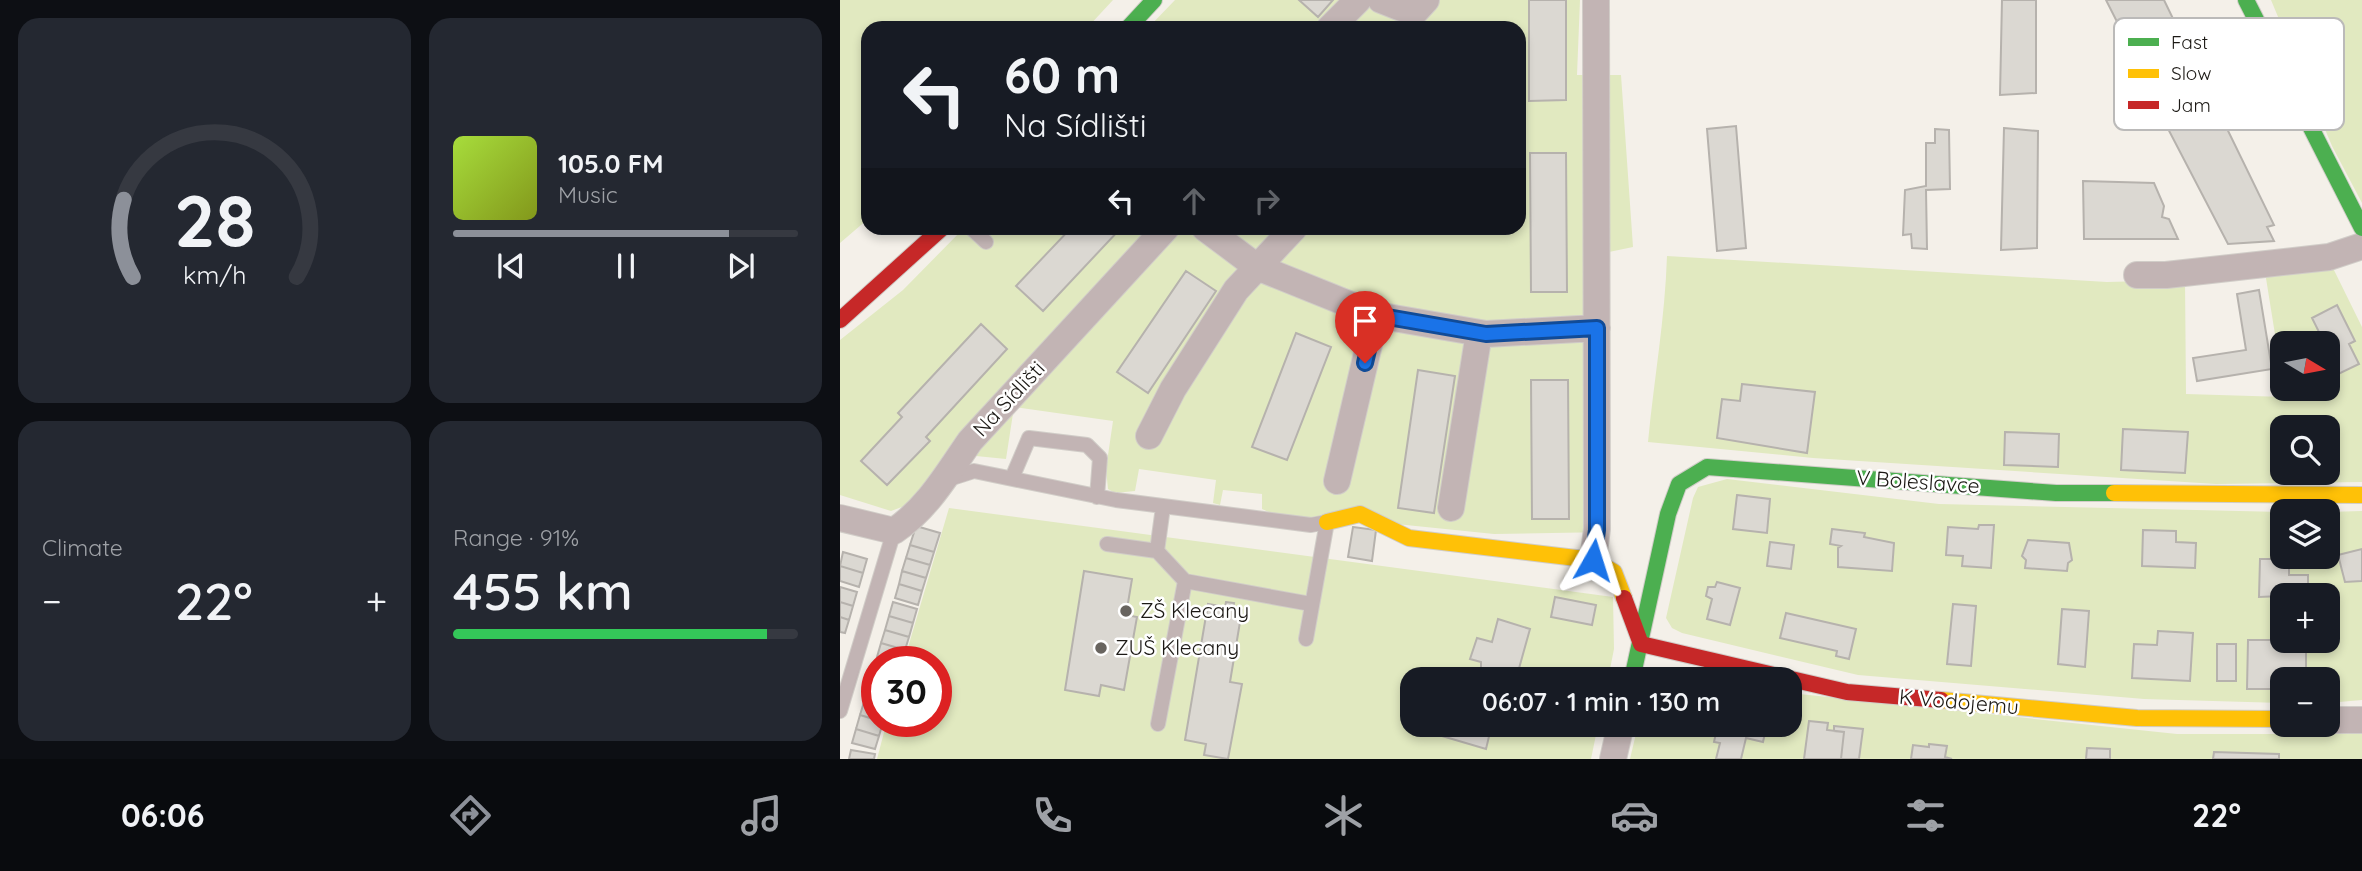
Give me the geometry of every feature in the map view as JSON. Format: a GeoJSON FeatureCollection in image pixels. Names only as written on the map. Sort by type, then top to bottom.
{"type":"FeatureCollection","features":[{"type":"Feature","properties":{"kind":"street"},"geometry":{"type":"LineString","coordinates":[[1134,21],[1154,0]]}},
{"type":"Feature","properties":{"kind":"street"},"geometry":{"type":"LineString","coordinates":[[1337,21],[1358,0]]}},
{"type":"Feature","properties":{"kind":"street"},"geometry":{"type":"LineString","coordinates":[[1381,0],[1414,13],[1426,0]]}},
{"type":"Feature","properties":{"kind":"street"},"geometry":{"type":"LineString","coordinates":[[1593,560],[1597,530],[1596,0]]}},
{"type":"Feature","properties":{"kind":"street"},"geometry":{"type":"LineString","coordinates":[[2246,0],[2255,18]]}},
{"type":"Feature","properties":{"kind":"street"},"geometry":{"type":"LineString","coordinates":[[2312,130],[2362,228]]}},
{"type":"Feature","properties":{"kind":"street"},"geometry":{"type":"LineString","coordinates":[[840,320],[934,235]]}},
{"type":"Feature","properties":{"kind":"street","name":"Na Sídlišti"},"geometry":{"type":"LineString","coordinates":[[894,531],[914,518],[945,481],[970,441],[1160,235]]}},
{"type":"Feature","properties":{"kind":"street"},"geometry":{"type":"LineString","coordinates":[[1214,235],[1257,267],[1376,315],[1479,332],[1597,328]]}},
{"type":"Feature","properties":{"kind":"street"},"geometry":{"type":"LineString","coordinates":[[1149,436],[1173,389],[1229,301],[1287,235]]}},
{"type":"Feature","properties":{"kind":"street"},"geometry":{"type":"LineString","coordinates":[[2137,275],[2166,275],[2329,257],[2362,246]]}},
{"type":"Feature","properties":{"kind":"street"},"geometry":{"type":"LineString","coordinates":[[1337,481],[1376,315]]}},
{"type":"Feature","properties":{"kind":"street"},"geometry":{"type":"LineString","coordinates":[[1451,508],[1479,332]]}},
{"type":"Feature","properties":{"kind":"street","name":"V Boleslavce"},"geometry":{"type":"LineString","coordinates":[[1635,667],[1668,514],[1679,484],[1707,467],[2056,493],[2362,495]]}},
{"type":"Feature","properties":{"kind":"street"},"geometry":{"type":"LineString","coordinates":[[1327,522],[1360,514],[1409,538],[1593,560],[1614,572],[1641,645]]}},
{"type":"Feature","properties":{"kind":"street"},"geometry":{"type":"LineString","coordinates":[[840,518],[894,531]]}},
{"type":"Feature","properties":{"kind":"street","name":"K Vodojemu"},"geometry":{"type":"LineString","coordinates":[[1641,645],[1847,692],[2137,718],[2270,719]]}},
{"type":"Feature","properties":{"kind":"street"},"geometry":{"type":"LineString","coordinates":[[2340,720],[2362,720]]}},
{"type":"Feature","properties":{"kind":"street"},"geometry":{"type":"LineString","coordinates":[[1612,759],[1618,737]]}},
{"type":"Feature","properties":{"kind":"lane"},"geometry":{"type":"LineString","coordinates":[[978,235],[986,242]]}},
{"type":"Feature","properties":{"kind":"lane"},"geometry":{"type":"LineString","coordinates":[[1012,478],[1029,438],[1087,445],[1100,458],[1097,497]]}},
{"type":"Feature","properties":{"kind":"lane"},"geometry":{"type":"LineString","coordinates":[[945,481],[974,471],[1097,497],[1163,507],[1311,525],[1327,522],[1306,639]]}},
{"type":"Feature","properties":{"kind":"lane"},"geometry":{"type":"LineString","coordinates":[[1157,551],[1163,507]]}},
{"type":"Feature","properties":{"kind":"lane"},"geometry":{"type":"LineString","coordinates":[[840,711],[894,531]]}},
{"type":"Feature","properties":{"kind":"lane"},"geometry":{"type":"LineString","coordinates":[[1107,544],[1157,551],[1185,581],[1311,604]]}},
{"type":"Feature","properties":{"kind":"lane"},"geometry":{"type":"LineString","coordinates":[[1158,724],[1185,581]]}},
{"type":"Feature","properties":{"kind":"green space"},"geometry":{"type":"Polygon","coordinates":[[[840,0],[1113,0],[1094,21],[861,21],[861,225],[840,243],[840,0]]]}},
{"type":"Feature","properties":{"kind":"green space"},"geometry":{"type":"Polygon","coordinates":[[[1175,0],[1580,0],[1577,75],[1621,75],[1633,247],[1609,252],[1609,532],[1494,534],[1318,516],[1290,517],[1262,509],[1262,494],[1223,490],[1220,505],[1213,503],[1216,480],[1139,469],[1135,491],[1115,493],[1108,489],[1106,469],[1113,421],[1014,407],[1006,459],[966,455],[910,504],[891,511],[840,495],[840,340],[903,290],[957,235],[1526,235],[1526,21],[1155,21],[1175,0]]]}},
{"type":"Feature","properties":{"kind":"green space"},"geometry":{"type":"Polygon","coordinates":[[[2271,0],[2362,0],[2362,203],[2325,130],[2344,130],[2344,18],[2279,18],[2271,0]]]}},
{"type":"Feature","properties":{"kind":"green space"},"geometry":{"type":"Polygon","coordinates":[[[1667,256],[2107,282],[2185,280],[2186,394],[2270,397],[2270,401],[2340,401],[2340,331],[2274,331],[2265,272],[2331,264],[2362,327],[2362,482],[2340,482],[2340,415],[2270,415],[2270,483],[2216,484],[1813,458],[1648,442],[1662,326],[1667,256]]]}},
{"type":"Feature","properties":{"kind":"green space"},"geometry":{"type":"Polygon","coordinates":[[[1727,479],[1939,504],[2270,512],[2270,569],[2340,569],[2340,512],[2362,511],[2362,700],[2340,702],[2340,667],[2270,667],[2270,703],[2144,699],[1858,675],[1682,633],[1672,628],[1666,618],[1693,498],[1698,487],[1727,479]]]}},
{"type":"Feature","properties":{"kind":"green space","name":"ZŠ Klecany"},"geometry":{"type":"Polygon","coordinates":[[[949,508],[1613,597],[1614,649],[1610,667],[1400,667],[1400,737],[1596,737],[1591,759],[877,759],[883,737],[952,737],[952,646],[908,646],[949,508]]]}},
{"type":"Feature","properties":{"kind":"green space"},"geometry":{"type":"Polygon","coordinates":[[[1802,694],[2177,734],[2340,737],[2340,734],[2362,734],[2362,759],[1630,759],[1635,737],[1802,737],[1802,694]]]}},
{"type":"Feature","properties":{"kind":"building"},"geometry":{"type":"Polygon","coordinates":[[[1299,0],[1333,0],[1318,17],[1299,0]]]}},
{"type":"Feature","properties":{"kind":"building"},"geometry":{"type":"Polygon","coordinates":[[[1529,0],[1566,0],[1566,100],[1529,101],[1529,0]]]}},
{"type":"Feature","properties":{"kind":"building"},"geometry":{"type":"Polygon","coordinates":[[[2002,0],[2036,0],[2036,93],[2000,95],[2002,0]]]}},
{"type":"Feature","properties":{"kind":"building"},"geometry":{"type":"Polygon","coordinates":[[[2106,0],[2164,0],[2173,18],[2115,18],[2106,0]]]}},
{"type":"Feature","properties":{"kind":"building"},"geometry":{"type":"Polygon","coordinates":[[[1736,126],[1746,248],[1717,251],[1707,129],[1736,126]]]}},
{"type":"Feature","properties":{"kind":"building"},"geometry":{"type":"Polygon","coordinates":[[[2004,128],[2038,131],[2037,248],[2001,250],[2004,128]]]}},
{"type":"Feature","properties":{"kind":"building"},"geometry":{"type":"Polygon","coordinates":[[[1935,129],[1949,130],[1950,189],[1926,190],[1927,249],[1912,248],[1911,234],[1903,235],[1905,190],[1926,186],[1926,143],[1935,143],[1935,129]]]}},
{"type":"Feature","properties":{"kind":"building"},"geometry":{"type":"Polygon","coordinates":[[[2169,130],[2228,130],[2274,225],[2267,227],[2274,241],[2228,244],[2169,130]]]}},
{"type":"Feature","properties":{"kind":"building"},"geometry":{"type":"Polygon","coordinates":[[[1530,153],[1566,153],[1567,292],[1531,292],[1530,153]]]}},
{"type":"Feature","properties":{"kind":"building"},"geometry":{"type":"Polygon","coordinates":[[[2083,181],[2154,183],[2164,206],[2162,217],[2169,219],[2178,239],[2084,239],[2083,181]]]}},
{"type":"Feature","properties":{"kind":"building"},"geometry":{"type":"Polygon","coordinates":[[[1064,235],[1114,235],[1043,311],[1016,286],[1064,235]]]}},
{"type":"Feature","properties":{"kind":"building"},"geometry":{"type":"Polygon","coordinates":[[[1186,271],[1216,291],[1148,393],[1117,372],[1186,271]]]}},
{"type":"Feature","properties":{"kind":"building"},"geometry":{"type":"Polygon","coordinates":[[[2259,290],[2270,369],[2197,381],[2193,358],[2246,350],[2237,294],[2259,290]]]}},
{"type":"Feature","properties":{"kind":"building"},"geometry":{"type":"Polygon","coordinates":[[[2337,305],[2355,341],[2349,344],[2359,364],[2340,373],[2340,331],[2318,331],[2312,318],[2337,305]]]}},
{"type":"Feature","properties":{"kind":"building"},"geometry":{"type":"Polygon","coordinates":[[[981,324],[1007,349],[926,437],[930,441],[887,485],[861,461],[902,417],[898,413],[981,324]]]}},
{"type":"Feature","properties":{"kind":"building"},"geometry":{"type":"Polygon","coordinates":[[[1296,333],[1331,347],[1287,460],[1252,447],[1296,333]]]}},
{"type":"Feature","properties":{"kind":"building"},"geometry":{"type":"Polygon","coordinates":[[[1418,370],[1455,376],[1434,513],[1398,508],[1418,370]]]}},
{"type":"Feature","properties":{"kind":"building"},"geometry":{"type":"Polygon","coordinates":[[[1531,380],[1568,380],[1569,519],[1532,519],[1531,380]]]}},
{"type":"Feature","properties":{"kind":"building"},"geometry":{"type":"Polygon","coordinates":[[[1742,384],[1815,392],[1807,453],[1717,438],[1722,399],[1740,401],[1742,384]]]}},
{"type":"Feature","properties":{"kind":"building"},"geometry":{"type":"Polygon","coordinates":[[[2123,429],[2188,432],[2185,473],[2121,470],[2123,429]]]}},
{"type":"Feature","properties":{"kind":"building"},"geometry":{"type":"Polygon","coordinates":[[[2005,432],[2059,434],[2058,467],[2004,465],[2005,432]]]}},
{"type":"Feature","properties":{"kind":"building"},"geometry":{"type":"Polygon","coordinates":[[[1737,495],[1770,499],[1767,533],[1733,529],[1737,495]]]}},
{"type":"Feature","properties":{"kind":"building"},"geometry":{"type":"Polygon","coordinates":[[[1979,525],[1994,525],[1991,568],[1962,566],[1963,556],[1946,555],[1948,527],[1978,529],[1979,525]]]}},
{"type":"Feature","properties":{"kind":"building"},"geometry":{"type":"Polygon","coordinates":[[[916,526],[940,533],[934,552],[910,545],[916,526]]]}},
{"type":"Feature","properties":{"kind":"building"},"geometry":{"type":"Polygon","coordinates":[[[1353,527],[1376,530],[1372,561],[1348,557],[1353,527]]]}},
{"type":"Feature","properties":{"kind":"building"},"geometry":{"type":"Polygon","coordinates":[[[1832,529],[1865,533],[1864,537],[1894,543],[1892,571],[1838,567],[1838,548],[1841,546],[1830,544],[1832,529]]]}},
{"type":"Feature","properties":{"kind":"building"},"geometry":{"type":"Polygon","coordinates":[[[2143,530],[2176,531],[2176,542],[2196,543],[2195,568],[2142,566],[2143,530]]]}},
{"type":"Feature","properties":{"kind":"building"},"geometry":{"type":"Polygon","coordinates":[[[2028,540],[2069,543],[2072,560],[2068,563],[2067,571],[2025,568],[2026,560],[2022,556],[2028,540]]]}},
{"type":"Feature","properties":{"kind":"building"},"geometry":{"type":"Polygon","coordinates":[[[1770,542],[1794,545],[1791,569],[1767,566],[1770,542]]]}},
{"type":"Feature","properties":{"kind":"building"},"geometry":{"type":"Polygon","coordinates":[[[910,545],[934,552],[930,565],[906,558],[910,545]]]}},
{"type":"Feature","properties":{"kind":"building"},"geometry":{"type":"Polygon","coordinates":[[[2362,549],[2362,581],[2345,582],[2340,554],[2362,549]]]}},
{"type":"Feature","properties":{"kind":"building"},"geometry":{"type":"Polygon","coordinates":[[[843,552],[867,559],[863,573],[840,566],[843,552]]]}},
{"type":"Feature","properties":{"kind":"building"},"geometry":{"type":"Polygon","coordinates":[[[906,558],[930,565],[926,578],[902,571],[906,558]]]}},
{"type":"Feature","properties":{"kind":"building"},"geometry":{"type":"Polygon","coordinates":[[[2260,559],[2270,559],[2270,569],[2289,569],[2289,575],[2308,575],[2308,583],[2270,583],[2270,597],[2259,597],[2260,559]]]}},
{"type":"Feature","properties":{"kind":"building"},"geometry":{"type":"Polygon","coordinates":[[[840,566],[863,573],[859,587],[840,581],[840,566]]]}},
{"type":"Feature","properties":{"kind":"building"},"geometry":{"type":"Polygon","coordinates":[[[902,571],[926,578],[922,591],[899,584],[902,571]]]}},
{"type":"Feature","properties":{"kind":"building","name":"ZUŠ Klecany"},"geometry":{"type":"Polygon","coordinates":[[[1084,571],[1132,579],[1126,615],[1137,617],[1124,690],[1101,685],[1099,696],[1065,690],[1084,571]]]}},
{"type":"Feature","properties":{"kind":"building"},"geometry":{"type":"Polygon","coordinates":[[[1717,582],[1740,588],[1730,625],[1707,619],[1712,599],[1706,596],[1708,587],[1715,587],[1717,582]]]}},
{"type":"Feature","properties":{"kind":"building"},"geometry":{"type":"Polygon","coordinates":[[[899,584],[922,591],[918,605],[895,598],[899,584]]]}},
{"type":"Feature","properties":{"kind":"building"},"geometry":{"type":"Polygon","coordinates":[[[840,587],[857,592],[853,606],[840,602],[840,587]]]}},
{"type":"Feature","properties":{"kind":"building"},"geometry":{"type":"Polygon","coordinates":[[[1555,597],[1596,605],[1592,625],[1551,617],[1555,597]]]}},
{"type":"Feature","properties":{"kind":"building"},"geometry":{"type":"Polygon","coordinates":[[[840,602],[853,606],[849,620],[840,617],[840,602]]]}},
{"type":"Feature","properties":{"kind":"building"},"geometry":{"type":"Polygon","coordinates":[[[893,602],[917,609],[913,623],[889,616],[893,602]]]}},
{"type":"Feature","properties":{"kind":"building"},"geometry":{"type":"Polygon","coordinates":[[[1226,602],[1234,603],[1233,608],[1242,610],[1230,682],[1242,684],[1228,759],[1204,755],[1206,744],[1185,740],[1208,604],[1225,607],[1226,602]]]}},
{"type":"Feature","properties":{"kind":"building"},"geometry":{"type":"Polygon","coordinates":[[[1953,604],[1976,606],[1971,666],[1947,664],[1953,604]]]}},
{"type":"Feature","properties":{"kind":"building"},"geometry":{"type":"Polygon","coordinates":[[[2062,609],[2089,611],[2085,667],[2058,664],[2062,609]]]}},
{"type":"Feature","properties":{"kind":"building"},"geometry":{"type":"Polygon","coordinates":[[[1786,613],[1856,629],[1849,659],[1836,656],[1837,651],[1780,638],[1786,613]]]}},
{"type":"Feature","properties":{"kind":"building"},"geometry":{"type":"Polygon","coordinates":[[[889,616],[913,623],[909,637],[885,630],[889,616]]]}},
{"type":"Feature","properties":{"kind":"building"},"geometry":{"type":"Polygon","coordinates":[[[840,617],[849,620],[845,633],[840,632],[840,617]]]}},
{"type":"Feature","properties":{"kind":"building"},"geometry":{"type":"Polygon","coordinates":[[[1498,619],[1530,629],[1519,667],[1481,667],[1481,662],[1470,659],[1477,638],[1492,642],[1498,619]]]}},
{"type":"Feature","properties":{"kind":"building"},"geometry":{"type":"Polygon","coordinates":[[[885,630],[909,637],[906,646],[881,643],[885,630]]]}},
{"type":"Feature","properties":{"kind":"building"},"geometry":{"type":"Polygon","coordinates":[[[2158,631],[2193,633],[2190,681],[2132,678],[2134,644],[2157,645],[2158,631]]]}},
{"type":"Feature","properties":{"kind":"building"},"geometry":{"type":"Polygon","coordinates":[[[2248,640],[2270,640],[2270,653],[2306,653],[2306,667],[2270,667],[2270,689],[2247,689],[2248,640]]]}},
{"type":"Feature","properties":{"kind":"building"},"geometry":{"type":"Polygon","coordinates":[[[2217,644],[2236,644],[2236,681],[2217,681],[2217,644]]]}},
{"type":"Feature","properties":{"kind":"building"},"geometry":{"type":"Polygon","coordinates":[[[860,715],[861,715],[861,731],[856,729],[860,715]]]}},
{"type":"Feature","properties":{"kind":"building"},"geometry":{"type":"Polygon","coordinates":[[[1809,721],[1828,723],[1827,730],[1844,732],[1841,759],[1804,759],[1809,721]]]}},
{"type":"Feature","properties":{"kind":"building"},"geometry":{"type":"Polygon","coordinates":[[[1834,726],[1863,729],[1859,759],[1841,759],[1844,732],[1834,731],[1834,726]]]}},
{"type":"Feature","properties":{"kind":"building"},"geometry":{"type":"Polygon","coordinates":[[[856,729],[861,731],[861,737],[879,737],[875,749],[852,743],[856,729]]]}},
{"type":"Feature","properties":{"kind":"building"},"geometry":{"type":"Polygon","coordinates":[[[1445,737],[1489,737],[1486,749],[1445,737]]]}},
{"type":"Feature","properties":{"kind":"building"},"geometry":{"type":"Polygon","coordinates":[[[1715,737],[1764,737],[1763,742],[1746,738],[1741,759],[1716,759],[1720,743],[1714,742],[1715,737]]]}},
{"type":"Feature","properties":{"kind":"building"},"geometry":{"type":"Polygon","coordinates":[[[1929,744],[1947,746],[1945,757],[1952,759],[1911,759],[1913,745],[1929,747],[1929,744]]]}},
{"type":"Feature","properties":{"kind":"building"},"geometry":{"type":"Polygon","coordinates":[[[2087,748],[2110,749],[2110,759],[2086,759],[2087,748]]]}},
{"type":"Feature","properties":{"kind":"building"},"geometry":{"type":"Polygon","coordinates":[[[851,750],[875,754],[874,759],[849,759],[851,750]]]}},
{"type":"Feature","properties":{"kind":"building"},"geometry":{"type":"Polygon","coordinates":[[[2214,752],[2279,754],[2279,759],[2213,759],[2214,752]]]}},
{"type":"Feature","properties":{"kind":"traffic: fast"},"geometry":{"type":"LineString","coordinates":[[1134,21],[1154,0]]}},
{"type":"Feature","properties":{"kind":"traffic: fast"},"geometry":{"type":"LineString","coordinates":[[2246,0],[2255,18]]}},
{"type":"Feature","properties":{"kind":"traffic: fast"},"geometry":{"type":"LineString","coordinates":[[2312,130],[2362,228]]}},
{"type":"Feature","properties":{"kind":"traffic: fast"},"geometry":{"type":"LineString","coordinates":[[1635,667],[1668,514],[1679,484],[1707,467],[2056,493],[2114,493]]}},
{"type":"Feature","properties":{"kind":"traffic: slow"},"geometry":{"type":"LineString","coordinates":[[2114,493],[2362,495]]}},
{"type":"Feature","properties":{"kind":"traffic: slow"},"geometry":{"type":"LineString","coordinates":[[1327,522],[1360,514],[1409,538],[1593,560],[1614,572],[1624,598]]}},
{"type":"Feature","properties":{"kind":"traffic: slow"},"geometry":{"type":"LineString","coordinates":[[1941,700],[2137,718],[2270,719]]}},
{"type":"Feature","properties":{"kind":"traffic: jam"},"geometry":{"type":"LineString","coordinates":[[840,320],[934,235]]}},
{"type":"Feature","properties":{"kind":"traffic: jam"},"geometry":{"type":"LineString","coordinates":[[1624,598],[1641,644],[1847,692],[1941,700]]}},
{"type":"Feature","properties":{"kind":"place","name":"ZŠ Klecany"},"geometry":{"type":"Point","coordinates":[1126,611]}},
{"type":"Feature","properties":{"kind":"place","name":"ZUŠ Klecany"},"geometry":{"type":"Point","coordinates":[1101,648]}},
{"type":"Feature","properties":{"kind":"route"},"geometry":{"type":"LineString","coordinates":[[1365,363],[1376,315],[1486,334],[1597,328],[1597,530],[1593,560]]}}]}
